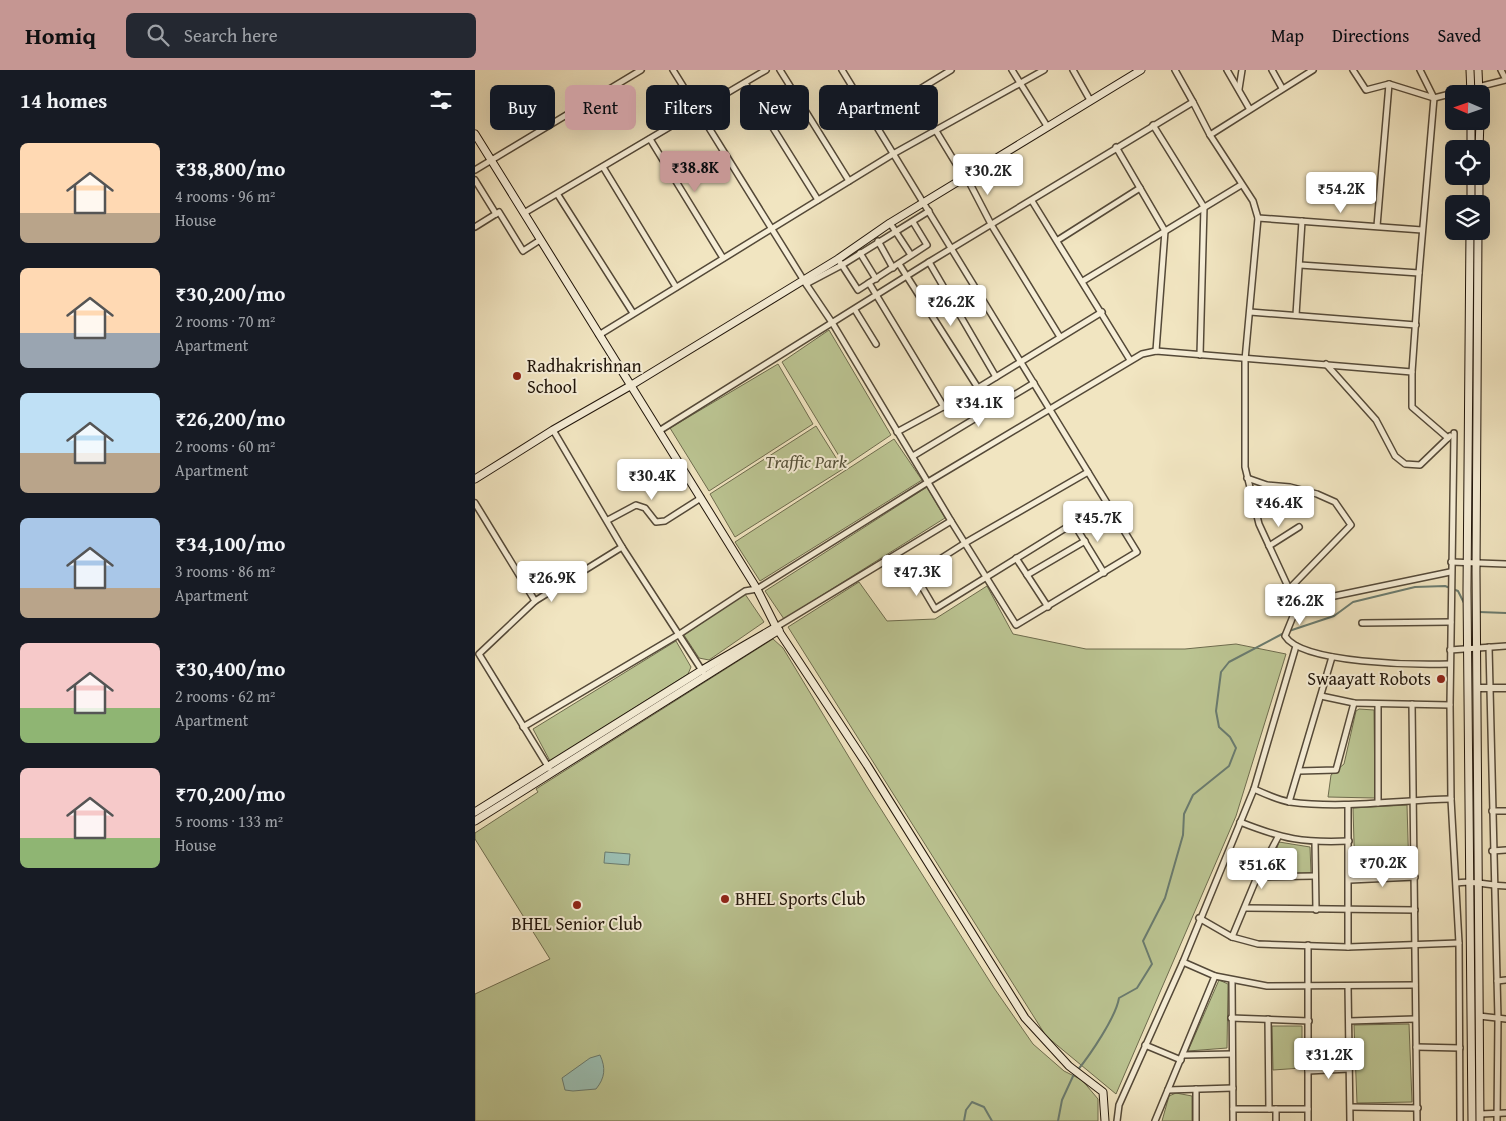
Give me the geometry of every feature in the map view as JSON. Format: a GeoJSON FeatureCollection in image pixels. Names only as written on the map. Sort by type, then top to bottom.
{"type":"FeatureCollection","features":[{"type":"Feature","properties":{"kind":"main road"},"geometry":{"type":"LineString","coordinates":[[475,479],[553,430],[840,262],[890,223],[1141,70]]}},
{"type":"Feature","properties":{"kind":"main road"},"geometry":{"type":"LineString","coordinates":[[1470,70],[1471,85]]}},
{"type":"Feature","properties":{"kind":"main road"},"geometry":{"type":"LineString","coordinates":[[1478,70],[1479,85]]}},
{"type":"Feature","properties":{"kind":"main road"},"geometry":{"type":"LineString","coordinates":[[475,134],[757,589],[778,629],[867,765],[1025,1018],[1069,1066],[1082,1074],[1103,1092],[1105,1121]]}},
{"type":"Feature","properties":{"kind":"main road"},"geometry":{"type":"LineString","coordinates":[[1472,1121],[1467,562],[1474,240]]}},
{"type":"Feature","properties":{"kind":"main road"},"geometry":{"type":"LineString","coordinates":[[1474,240],[1480,1118]]}},
{"type":"Feature","properties":{"kind":"main road"},"geometry":{"type":"LineString","coordinates":[[475,821],[549,770],[703,673],[778,629]]}},
{"type":"Feature","properties":{"kind":"main road"},"geometry":{"type":"LineString","coordinates":[[475,812],[549,770]]}},
{"type":"Feature","properties":{"kind":"main road"},"geometry":{"type":"LineString","coordinates":[[1471,1018],[1479,1016]]}},
{"type":"Feature","properties":{"kind":"street"},"geometry":{"type":"LineString","coordinates":[[475,170],[641,70]]}},
{"type":"Feature","properties":{"kind":"street"},"geometry":{"type":"LineString","coordinates":[[673,70],[682,85]]}},
{"type":"Feature","properties":{"kind":"street"},"geometry":{"type":"LineString","coordinates":[[730,91],[766,70]]}},
{"type":"Feature","properties":{"kind":"street"},"geometry":{"type":"LineString","coordinates":[[780,70],[849,181]]}},
{"type":"Feature","properties":{"kind":"street"},"geometry":{"type":"LineString","coordinates":[[842,70],[851,85]]}},
{"type":"Feature","properties":{"kind":"street"},"geometry":{"type":"LineString","coordinates":[[926,85],[951,70]]}},
{"type":"Feature","properties":{"kind":"street"},"geometry":{"type":"LineString","coordinates":[[1012,70],[1047,126]]}},
{"type":"Feature","properties":{"kind":"street"},"geometry":{"type":"LineString","coordinates":[[938,129],[1044,70]]}},
{"type":"Feature","properties":{"kind":"street"},"geometry":{"type":"LineString","coordinates":[[1073,70],[1090,100]]}},
{"type":"Feature","properties":{"kind":"street"},"geometry":{"type":"LineString","coordinates":[[1175,70],[1210,135],[1253,201],[1257,218],[1245,360],[1245,467],[1259,524],[1296,607],[1285,636],[1289,642],[1296,646],[1332,657],[1400,665],[1450,664]]}},
{"type":"Feature","properties":{"kind":"street"},"geometry":{"type":"LineString","coordinates":[[1227,70],[1249,108]]}},
{"type":"Feature","properties":{"kind":"street"},"geometry":{"type":"LineString","coordinates":[[1239,90],[1242,70]]}},
{"type":"Feature","properties":{"kind":"street"},"geometry":{"type":"LineString","coordinates":[[1272,70],[1282,88]]}},
{"type":"Feature","properties":{"kind":"street"},"geometry":{"type":"LineString","coordinates":[[1210,135],[1249,108],[1313,70]]}},
{"type":"Feature","properties":{"kind":"street"},"geometry":{"type":"LineString","coordinates":[[1353,70],[1366,90],[1389,84],[1434,98],[1445,96]]}},
{"type":"Feature","properties":{"kind":"street"},"geometry":{"type":"LineString","coordinates":[[1420,70],[1434,98],[1422,230],[1412,372],[1412,407],[1448,438]]}},
{"type":"Feature","properties":{"kind":"street"},"geometry":{"type":"LineString","coordinates":[[1479,85],[1506,80],[1501,70]]}},
{"type":"Feature","properties":{"kind":"street"},"geometry":{"type":"LineString","coordinates":[[745,83],[818,200]]}},
{"type":"Feature","properties":{"kind":"street"},"geometry":{"type":"LineString","coordinates":[[1377,226],[1389,84]]}},
{"type":"Feature","properties":{"kind":"street"},"geometry":{"type":"LineString","coordinates":[[659,431],[833,324],[929,262],[993,226],[1116,147],[1193,102]]}},
{"type":"Feature","properties":{"kind":"street"},"geometry":{"type":"LineString","coordinates":[[1153,125],[1204,207],[1200,355]]}},
{"type":"Feature","properties":{"kind":"street"},"geometry":{"type":"LineString","coordinates":[[524,214],[665,130]]}},
{"type":"Feature","properties":{"kind":"street"},"geometry":{"type":"LineString","coordinates":[[710,130],[804,282],[833,324],[927,482],[1016,625],[1137,552],[878,130]]}},
{"type":"Feature","properties":{"kind":"street"},"geometry":{"type":"LineString","coordinates":[[599,335],[893,154],[936,130],[1060,337]]}},
{"type":"Feature","properties":{"kind":"street"},"geometry":{"type":"LineString","coordinates":[[650,139],[723,258]]}},
{"type":"Feature","properties":{"kind":"street"},"geometry":{"type":"LineString","coordinates":[[1116,147],[1165,231],[1156,351]]}},
{"type":"Feature","properties":{"kind":"street"},"geometry":{"type":"LineString","coordinates":[[603,166],[676,287]]}},
{"type":"Feature","properties":{"kind":"street"},"geometry":{"type":"LineString","coordinates":[[475,180],[496,214]]}},
{"type":"Feature","properties":{"kind":"street"},"geometry":{"type":"LineString","coordinates":[[1083,280],[1241,184]]}},
{"type":"Feature","properties":{"kind":"street"},"geometry":{"type":"LineString","coordinates":[[1058,240],[1140,188]]}},
{"type":"Feature","properties":{"kind":"street"},"geometry":{"type":"LineString","coordinates":[[558,195],[633,314]]}},
{"type":"Feature","properties":{"kind":"street"},"geometry":{"type":"LineString","coordinates":[[1032,201],[1083,280],[1130,360]]}},
{"type":"Feature","properties":{"kind":"street"},"geometry":{"type":"LineString","coordinates":[[913,222],[927,245],[858,290],[840,262],[860,253],[929,211]]}},
{"type":"Feature","properties":{"kind":"street"},"geometry":{"type":"LineString","coordinates":[[475,227],[499,212],[523,251],[540,240]]}},
{"type":"Feature","properties":{"kind":"street"},"geometry":{"type":"LineString","coordinates":[[1257,218],[1422,230]]}},
{"type":"Feature","properties":{"kind":"street"},"geometry":{"type":"LineString","coordinates":[[1296,315],[1302,221]]}},
{"type":"Feature","properties":{"kind":"street"},"geometry":{"type":"LineString","coordinates":[[890,223],[911,255]]}},
{"type":"Feature","properties":{"kind":"street"},"geometry":{"type":"LineString","coordinates":[[878,242],[893,268]]}},
{"type":"Feature","properties":{"kind":"street"},"geometry":{"type":"LineString","coordinates":[[860,253],[875,279]]}},
{"type":"Feature","properties":{"kind":"street"},"geometry":{"type":"LineString","coordinates":[[929,262],[996,377]]}},
{"type":"Feature","properties":{"kind":"street"},"geometry":{"type":"LineString","coordinates":[[899,264],[978,388]]}},
{"type":"Feature","properties":{"kind":"street"},"geometry":{"type":"LineString","coordinates":[[1300,265],[1419,273]]}},
{"type":"Feature","properties":{"kind":"street"},"geometry":{"type":"LineString","coordinates":[[869,283],[944,407]]}},
{"type":"Feature","properties":{"kind":"street"},"geometry":{"type":"LineString","coordinates":[[855,310],[876,344]]}},
{"type":"Feature","properties":{"kind":"street"},"geometry":{"type":"LineString","coordinates":[[897,432],[978,388],[1101,312]]}},
{"type":"Feature","properties":{"kind":"street"},"geometry":{"type":"LineString","coordinates":[[1250,312],[1416,325]]}},
{"type":"Feature","properties":{"kind":"street"},"geometry":{"type":"LineString","coordinates":[[523,727],[678,635],[745,591],[757,589],[927,482],[1141,354],[1156,351],[1245,360],[1326,364],[1412,372]]}},
{"type":"Feature","properties":{"kind":"street"},"geometry":{"type":"LineString","coordinates":[[1326,364],[1376,420],[1395,456],[1405,464],[1420,465],[1454,433],[1450,582],[1450,705],[1451,799],[1459,944],[1460,1121]]}},
{"type":"Feature","properties":{"kind":"street"},"geometry":{"type":"LineString","coordinates":[[913,456],[1034,383]]}},
{"type":"Feature","properties":{"kind":"street"},"geometry":{"type":"LineString","coordinates":[[553,430],[608,520],[622,547],[703,673]]}},
{"type":"Feature","properties":{"kind":"street"},"geometry":{"type":"LineString","coordinates":[[1088,472],[965,543],[915,575],[935,609],[1106,504]]}},
{"type":"Feature","properties":{"kind":"street"},"geometry":{"type":"LineString","coordinates":[[1247,478],[1267,485],[1290,487],[1317,494],[1335,502],[1351,525],[1289,589]]}},
{"type":"Feature","properties":{"kind":"street"},"geometry":{"type":"LineString","coordinates":[[608,520],[636,505],[645,508],[656,522],[665,521],[701,498]]}},
{"type":"Feature","properties":{"kind":"street"},"geometry":{"type":"LineString","coordinates":[[475,503],[535,601]]}},
{"type":"Feature","properties":{"kind":"street"},"geometry":{"type":"LineString","coordinates":[[778,629],[951,521]]}},
{"type":"Feature","properties":{"kind":"street"},"geometry":{"type":"LineString","coordinates":[[1074,524],[1104,573]]}},
{"type":"Feature","properties":{"kind":"street"},"geometry":{"type":"LineString","coordinates":[[1269,546],[1299,527]]}},
{"type":"Feature","properties":{"kind":"street"},"geometry":{"type":"LineString","coordinates":[[1027,575],[1085,541]]}},
{"type":"Feature","properties":{"kind":"street"},"geometry":{"type":"LineString","coordinates":[[549,770],[479,654],[535,601],[622,547]]}},
{"type":"Feature","properties":{"kind":"street"},"geometry":{"type":"LineString","coordinates":[[1016,558],[1048,607]]}},
{"type":"Feature","properties":{"kind":"street"},"geometry":{"type":"LineString","coordinates":[[1451,562],[1506,564]]}},
{"type":"Feature","properties":{"kind":"street"},"geometry":{"type":"LineString","coordinates":[[1296,607],[1451,572]]}},
{"type":"Feature","properties":{"kind":"street"},"geometry":{"type":"LineString","coordinates":[[1362,622],[1451,622]]}},
{"type":"Feature","properties":{"kind":"street"},"geometry":{"type":"LineString","coordinates":[[1117,1121],[1119,1105],[1183,962],[1199,918],[1254,790],[1296,646]]}},
{"type":"Feature","properties":{"kind":"street"},"geometry":{"type":"LineString","coordinates":[[1450,650],[1506,646]]}},
{"type":"Feature","properties":{"kind":"street"},"geometry":{"type":"LineString","coordinates":[[1489,647],[1493,886],[1497,980],[1497,1121]]}},
{"type":"Feature","properties":{"kind":"street"},"geometry":{"type":"LineString","coordinates":[[1289,802],[1332,657]]}},
{"type":"Feature","properties":{"kind":"street"},"geometry":{"type":"LineString","coordinates":[[1478,688],[1506,688]]}},
{"type":"Feature","properties":{"kind":"street"},"geometry":{"type":"LineString","coordinates":[[1321,696],[1354,703],[1378,705],[1450,705]]}},
{"type":"Feature","properties":{"kind":"street"},"geometry":{"type":"LineString","coordinates":[[1299,771],[1335,770],[1354,703]]}},
{"type":"Feature","properties":{"kind":"street"},"geometry":{"type":"LineString","coordinates":[[1412,704],[1417,1121]]}},
{"type":"Feature","properties":{"kind":"street"},"geometry":{"type":"LineString","coordinates":[[1378,705],[1378,803]]}},
{"type":"Feature","properties":{"kind":"street"},"geometry":{"type":"LineString","coordinates":[[1254,790],[1289,802],[1349,806],[1413,800],[1451,799]]}},
{"type":"Feature","properties":{"kind":"street"},"geometry":{"type":"LineString","coordinates":[[1348,947],[1350,880],[1349,806]]}},
{"type":"Feature","properties":{"kind":"street"},"geometry":{"type":"LineString","coordinates":[[1492,811],[1506,810]]}},
{"type":"Feature","properties":{"kind":"street"},"geometry":{"type":"LineString","coordinates":[[1240,822],[1278,837],[1315,842],[1349,841]]}},
{"type":"Feature","properties":{"kind":"street"},"geometry":{"type":"LineString","coordinates":[[1232,937],[1257,877],[1278,837]]}},
{"type":"Feature","properties":{"kind":"street"},"geometry":{"type":"LineString","coordinates":[[1315,842],[1316,910]]}},
{"type":"Feature","properties":{"kind":"street"},"geometry":{"type":"LineString","coordinates":[[1493,851],[1506,850]]}},
{"type":"Feature","properties":{"kind":"street"},"geometry":{"type":"LineString","coordinates":[[1257,877],[1315,876]]}},
{"type":"Feature","properties":{"kind":"street"},"geometry":{"type":"LineString","coordinates":[[1350,880],[1415,877]]}},
{"type":"Feature","properties":{"kind":"street"},"geometry":{"type":"LineString","coordinates":[[1457,883],[1470,881],[1493,886],[1506,886]]}},
{"type":"Feature","properties":{"kind":"street"},"geometry":{"type":"LineString","coordinates":[[1245,908],[1415,910]]}},
{"type":"Feature","properties":{"kind":"street"},"geometry":{"type":"LineString","coordinates":[[1199,918],[1232,937],[1258,944],[1348,947],[1459,944]]}},
{"type":"Feature","properties":{"kind":"street"},"geometry":{"type":"LineString","coordinates":[[1308,945],[1308,1121]]}},
{"type":"Feature","properties":{"kind":"street"},"geometry":{"type":"LineString","coordinates":[[1183,962],[1232,981],[1267,986],[1415,985]]}},
{"type":"Feature","properties":{"kind":"street"},"geometry":{"type":"LineString","coordinates":[[1155,1121],[1215,976]]}},
{"type":"Feature","properties":{"kind":"street"},"geometry":{"type":"LineString","coordinates":[[1497,980],[1506,980]]}},
{"type":"Feature","properties":{"kind":"street"},"geometry":{"type":"LineString","coordinates":[[1232,981],[1233,1121]]}},
{"type":"Feature","properties":{"kind":"street"},"geometry":{"type":"LineString","coordinates":[[1348,986],[1351,1121]]}},
{"type":"Feature","properties":{"kind":"street"},"geometry":{"type":"LineString","coordinates":[[1479,1016],[1506,1019]]}},
{"type":"Feature","properties":{"kind":"street"},"geometry":{"type":"LineString","coordinates":[[1231,1018],[1309,1021]]}},
{"type":"Feature","properties":{"kind":"street"},"geometry":{"type":"LineString","coordinates":[[1460,1023],[1471,1018]]}},
{"type":"Feature","properties":{"kind":"street"},"geometry":{"type":"LineString","coordinates":[[1268,1019],[1269,1109]]}},
{"type":"Feature","properties":{"kind":"street"},"geometry":{"type":"LineString","coordinates":[[1349,1021],[1415,1019]]}},
{"type":"Feature","properties":{"kind":"street"},"geometry":{"type":"LineString","coordinates":[[1145,1045],[1182,1057],[1232,1054]]}},
{"type":"Feature","properties":{"kind":"street"},"geometry":{"type":"LineString","coordinates":[[1416,1048],[1460,1048]]}},
{"type":"Feature","properties":{"kind":"street"},"geometry":{"type":"LineString","coordinates":[[1308,1071],[1349,1069]]}},
{"type":"Feature","properties":{"kind":"street"},"geometry":{"type":"LineString","coordinates":[[1168,1090],[1233,1088]]}},
{"type":"Feature","properties":{"kind":"street"},"geometry":{"type":"LineString","coordinates":[[1196,1089],[1196,1121]]}},
{"type":"Feature","properties":{"kind":"street"},"geometry":{"type":"LineString","coordinates":[[1351,1107],[1418,1108]]}},
{"type":"Feature","properties":{"kind":"street"},"geometry":{"type":"LineString","coordinates":[[1233,1109],[1308,1109]]}},
{"type":"Feature","properties":{"kind":"street"},"geometry":{"type":"LineString","coordinates":[[1276,1109],[1276,1121]]}},
{"type":"Feature","properties":{"kind":"street"},"geometry":{"type":"LineString","coordinates":[[1480,1118],[1506,1113]]}},
{"type":"Feature","properties":{"kind":"green space"},"geometry":{"type":"Polygon","coordinates":[[[829,330],[891,435],[845,466],[782,362],[829,330]]]}},
{"type":"Feature","properties":{"kind":"green space"},"geometry":{"type":"Polygon","coordinates":[[[778,364],[813,424],[709,491],[670,428],[778,364]]]}},
{"type":"Feature","properties":{"kind":"green space","name":"Traffic Park"},"geometry":{"type":"Polygon","coordinates":[[[816,426],[843,469],[735,537],[710,494],[816,426]]]}},
{"type":"Feature","properties":{"kind":"green space"},"geometry":{"type":"Polygon","coordinates":[[[894,439],[922,480],[760,581],[735,542],[894,439]]]}},
{"type":"Feature","properties":{"kind":"green space"},"geometry":{"type":"Polygon","coordinates":[[[927,487],[945,518],[784,619],[765,591],[927,487]]]}},
{"type":"Feature","properties":{"kind":"green space"},"geometry":{"type":"Polygon","coordinates":[[[859,582],[887,621],[935,619],[987,586],[1013,634],[1086,649],[1185,649],[1236,644],[1286,654],[1236,816],[1116,1094],[1046,1036],[788,627],[859,582]]]}},
{"type":"Feature","properties":{"kind":"green space"},"geometry":{"type":"Polygon","coordinates":[[[745,594],[764,622],[709,660],[699,658],[684,635],[745,594]]]}},
{"type":"Feature","properties":{"kind":"green space","name":"BHEL Sports Club"},"geometry":{"type":"Polygon","coordinates":[[[773,639],[783,648],[867,787],[994,988],[1033,1044],[1064,1071],[1082,1080],[1098,1099],[1098,1121],[475,1121],[475,994],[550,959],[475,839],[475,833],[538,792],[536,789],[773,639]]]}},
{"type":"Feature","properties":{"kind":"green space"},"geometry":{"type":"Polygon","coordinates":[[[676,641],[691,667],[688,674],[550,761],[533,729],[676,641]]]}},
{"type":"Feature","properties":{"kind":"green space"},"geometry":{"type":"Polygon","coordinates":[[[1359,709],[1374,710],[1375,798],[1328,797],[1331,775],[1344,764],[1356,711],[1359,709]]]}},
{"type":"Feature","properties":{"kind":"green space"},"geometry":{"type":"Polygon","coordinates":[[[1407,805],[1409,874],[1355,877],[1353,808],[1407,805]]]}},
{"type":"Feature","properties":{"kind":"green space"},"geometry":{"type":"Polygon","coordinates":[[[1279,842],[1310,847],[1311,873],[1268,874],[1279,842]]]}},
{"type":"Feature","properties":{"kind":"green space"},"geometry":{"type":"Polygon","coordinates":[[[1219,980],[1228,984],[1227,1048],[1188,1051],[1219,980]]]}},
{"type":"Feature","properties":{"kind":"green space"},"geometry":{"type":"Polygon","coordinates":[[[1409,1024],[1412,1102],[1357,1103],[1354,1025],[1409,1024]]]}},
{"type":"Feature","properties":{"kind":"green space"},"geometry":{"type":"Polygon","coordinates":[[[1272,1026],[1302,1026],[1302,1068],[1273,1070],[1272,1026]]]}},
{"type":"Feature","properties":{"kind":"green space"},"geometry":{"type":"Polygon","coordinates":[[[1176,1093],[1192,1096],[1192,1121],[1162,1121],[1169,1096],[1176,1093]]]}},
{"type":"Feature","properties":{"kind":"water"},"geometry":{"type":"Polygon","coordinates":[[[605,852],[630,854],[629,865],[604,863],[605,852]]]}},
{"type":"Feature","properties":{"kind":"water"},"geometry":{"type":"Polygon","coordinates":[[[600,1055],[604,1073],[596,1089],[565,1090],[562,1078],[590,1058],[600,1055]]]}},
{"type":"Feature","properties":{"kind":"waterway"},"geometry":{"type":"LineString","coordinates":[[1289,631],[1334,616],[1353,602],[1415,587],[1445,586],[1458,591],[1464,603]]}},
{"type":"Feature","properties":{"kind":"waterway"},"geometry":{"type":"LineString","coordinates":[[1479,612],[1506,613]]}},
{"type":"Feature","properties":{"kind":"waterway"},"geometry":{"type":"LineString","coordinates":[[1077,1071],[1108,1025],[1119,998],[1137,988],[1152,964],[1143,941],[1165,898],[1183,835],[1184,814],[1193,795],[1229,766],[1236,748],[1230,737],[1219,727],[1216,711],[1221,672],[1229,662],[1284,633]]}},
{"type":"Feature","properties":{"kind":"waterway"},"geometry":{"type":"LineString","coordinates":[[1058,1121],[1062,1100],[1074,1074]]}},
{"type":"Feature","properties":{"kind":"waterway"},"geometry":{"type":"LineString","coordinates":[[964,1121],[966,1110],[972,1102],[984,1107],[992,1121]]}},
{"type":"Feature","properties":{"kind":"place","name":"Radhakrishnan School"},"geometry":{"type":"Point","coordinates":[517,376]}},
{"type":"Feature","properties":{"kind":"place","name":"Swaayatt Robots"},"geometry":{"type":"Point","coordinates":[1441,679]}},
{"type":"Feature","properties":{"kind":"place","name":"BHEL Sports Club"},"geometry":{"type":"Point","coordinates":[725,899]}},
{"type":"Feature","properties":{"kind":"place","name":"BHEL Senior Club"},"geometry":{"type":"Point","coordinates":[577,905]}}]}
